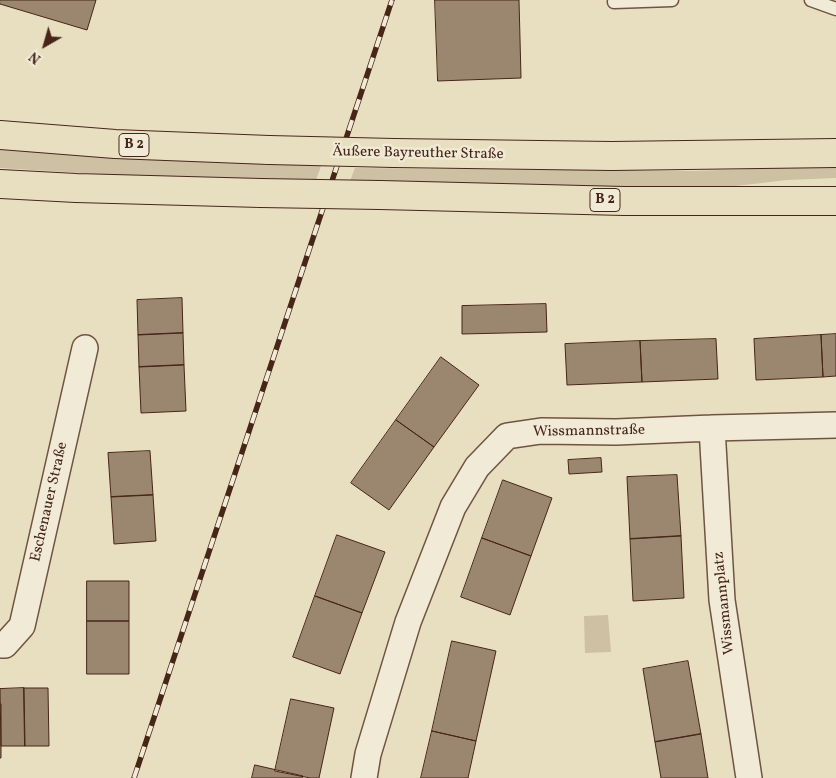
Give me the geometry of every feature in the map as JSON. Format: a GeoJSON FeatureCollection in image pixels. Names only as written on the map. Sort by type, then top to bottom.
{"type":"FeatureCollection","features":[{"type":"Feature","properties":{"kind":"main road","name":"Äußere Bayreuther Straße"},"geometry":{"type":"LineString","coordinates":[[0,135],[115,144],[394,154],[612,156],[836,153]]}},
{"type":"Feature","properties":{"kind":"main road","name":"B 2"},"geometry":{"type":"LineString","coordinates":[[0,184],[96,189],[624,201],[836,201]]}},
{"type":"Feature","properties":{"kind":"street","name":"Eschenauer Straße"},"geometry":{"type":"LineString","coordinates":[[0,645],[5,645],[22,626],[85,348]]}},
{"type":"Feature","properties":{"kind":"street","name":"Wissmannstraße"},"geometry":{"type":"LineString","coordinates":[[364,778],[368,754],[408,622],[453,507],[477,468],[507,436],[542,431],[616,432],[836,426]]}},
{"type":"Feature","properties":{"kind":"street"},"geometry":{"type":"LineString","coordinates":[[836,426],[836,435]]}},
{"type":"Feature","properties":{"kind":"street","name":"Wissmannplatz"},"geometry":{"type":"LineString","coordinates":[[712,428],[722,600],[749,778]]}},
{"type":"Feature","properties":{"kind":"lane"},"geometry":{"type":"LineString","coordinates":[[614,2],[672,0]]}},
{"type":"Feature","properties":{"kind":"lane"},"geometry":{"type":"LineString","coordinates":[[811,0],[836,9]]}},
{"type":"Feature","properties":{"kind":"shaded area"},"geometry":{"type":"Polygon","coordinates":[[[0,149],[141,159],[321,166],[316,180],[132,176],[0,168],[0,149]]]}},
{"type":"Feature","properties":{"kind":"shaded area"},"geometry":{"type":"Polygon","coordinates":[[[836,166],[836,178],[787,180],[736,186],[575,187],[350,181],[355,168],[694,171],[836,166]]]}},
{"type":"Feature","properties":{"kind":"shaded area"},"geometry":{"type":"Polygon","coordinates":[[[608,615],[611,652],[585,653],[584,616],[608,615]]]}},
{"type":"Feature","properties":{"kind":"building"},"geometry":{"type":"Polygon","coordinates":[[[0,0],[96,0],[87,30],[0,4],[0,0]]]}},
{"type":"Feature","properties":{"kind":"building"},"geometry":{"type":"Polygon","coordinates":[[[435,0],[519,0],[521,78],[438,81],[435,0]]]}},
{"type":"Feature","properties":{"kind":"building"},"geometry":{"type":"Polygon","coordinates":[[[182,298],[183,333],[138,335],[137,300],[182,298]]]}},
{"type":"Feature","properties":{"kind":"building"},"geometry":{"type":"Polygon","coordinates":[[[546,304],[547,332],[462,334],[462,306],[546,304]]]}},
{"type":"Feature","properties":{"kind":"building"},"geometry":{"type":"Polygon","coordinates":[[[183,333],[184,365],[139,367],[138,335],[183,333]]]}},
{"type":"Feature","properties":{"kind":"building"},"geometry":{"type":"Polygon","coordinates":[[[836,334],[836,376],[823,377],[821,335],[836,334]]]}},
{"type":"Feature","properties":{"kind":"building"},"geometry":{"type":"Polygon","coordinates":[[[821,335],[823,377],[756,380],[754,339],[821,335]]]}},
{"type":"Feature","properties":{"kind":"building"},"geometry":{"type":"Polygon","coordinates":[[[716,339],[718,379],[642,382],[640,341],[716,339]]]}},
{"type":"Feature","properties":{"kind":"building"},"geometry":{"type":"Polygon","coordinates":[[[640,341],[642,382],[567,385],[565,344],[640,341]]]}},
{"type":"Feature","properties":{"kind":"building"},"geometry":{"type":"Polygon","coordinates":[[[441,357],[479,385],[434,447],[396,420],[441,357]]]}},
{"type":"Feature","properties":{"kind":"building"},"geometry":{"type":"Polygon","coordinates":[[[184,365],[186,411],[141,413],[139,367],[184,365]]]}},
{"type":"Feature","properties":{"kind":"building"},"geometry":{"type":"Polygon","coordinates":[[[396,420],[434,447],[389,510],[351,483],[396,420]]]}},
{"type":"Feature","properties":{"kind":"building"},"geometry":{"type":"Polygon","coordinates":[[[150,451],[153,495],[111,497],[108,453],[150,451]]]}},
{"type":"Feature","properties":{"kind":"building"},"geometry":{"type":"Polygon","coordinates":[[[601,458],[602,472],[569,474],[568,460],[601,458]]]}},
{"type":"Feature","properties":{"kind":"building"},"geometry":{"type":"Polygon","coordinates":[[[677,475],[681,536],[630,539],[627,477],[677,475]]]}},
{"type":"Feature","properties":{"kind":"building"},"geometry":{"type":"Polygon","coordinates":[[[503,480],[552,498],[531,556],[482,538],[503,480]]]}},
{"type":"Feature","properties":{"kind":"building"},"geometry":{"type":"Polygon","coordinates":[[[153,495],[156,541],[114,544],[111,497],[153,495]]]}},
{"type":"Feature","properties":{"kind":"building"},"geometry":{"type":"Polygon","coordinates":[[[337,535],[385,552],[362,613],[315,596],[337,535]]]}},
{"type":"Feature","properties":{"kind":"building"},"geometry":{"type":"Polygon","coordinates":[[[681,536],[684,598],[633,601],[630,539],[681,536]]]}},
{"type":"Feature","properties":{"kind":"building"},"geometry":{"type":"Polygon","coordinates":[[[482,538],[531,556],[510,615],[461,597],[482,538]]]}},
{"type":"Feature","properties":{"kind":"building"},"geometry":{"type":"Polygon","coordinates":[[[87,581],[129,581],[129,621],[87,621],[87,581]]]}},
{"type":"Feature","properties":{"kind":"building"},"geometry":{"type":"Polygon","coordinates":[[[315,596],[362,613],[340,674],[293,657],[315,596]]]}},
{"type":"Feature","properties":{"kind":"building"},"geometry":{"type":"Polygon","coordinates":[[[87,621],[129,621],[129,674],[87,674],[87,621]]]}},
{"type":"Feature","properties":{"kind":"building"},"geometry":{"type":"Polygon","coordinates":[[[452,641],[496,651],[476,741],[432,731],[452,641]]]}},
{"type":"Feature","properties":{"kind":"building"},"geometry":{"type":"Polygon","coordinates":[[[688,661],[701,734],[655,742],[643,669],[688,661]]]}},
{"type":"Feature","properties":{"kind":"building"},"geometry":{"type":"Polygon","coordinates":[[[24,688],[25,746],[1,746],[0,689],[24,688]]]}},
{"type":"Feature","properties":{"kind":"building"},"geometry":{"type":"Polygon","coordinates":[[[24,688],[48,688],[49,746],[25,746],[24,688]]]}},
{"type":"Feature","properties":{"kind":"building"},"geometry":{"type":"Polygon","coordinates":[[[291,699],[334,708],[319,778],[275,771],[291,699]]]}},
{"type":"Feature","properties":{"kind":"building"},"geometry":{"type":"Polygon","coordinates":[[[1,704],[1,758],[0,758],[1,704]]]}},
{"type":"Feature","properties":{"kind":"building"},"geometry":{"type":"Polygon","coordinates":[[[432,731],[476,741],[468,778],[421,778],[432,731]]]}},
{"type":"Feature","properties":{"kind":"building"},"geometry":{"type":"Polygon","coordinates":[[[701,734],[708,778],[661,778],[655,742],[701,734]]]}},
{"type":"Feature","properties":{"kind":"building"},"geometry":{"type":"Polygon","coordinates":[[[255,765],[303,776],[302,778],[252,778],[255,765]]]}},
{"type":"Feature","properties":{"kind":"railway"},"geometry":{"type":"LineString","coordinates":[[134,778],[392,0]]}}]}
